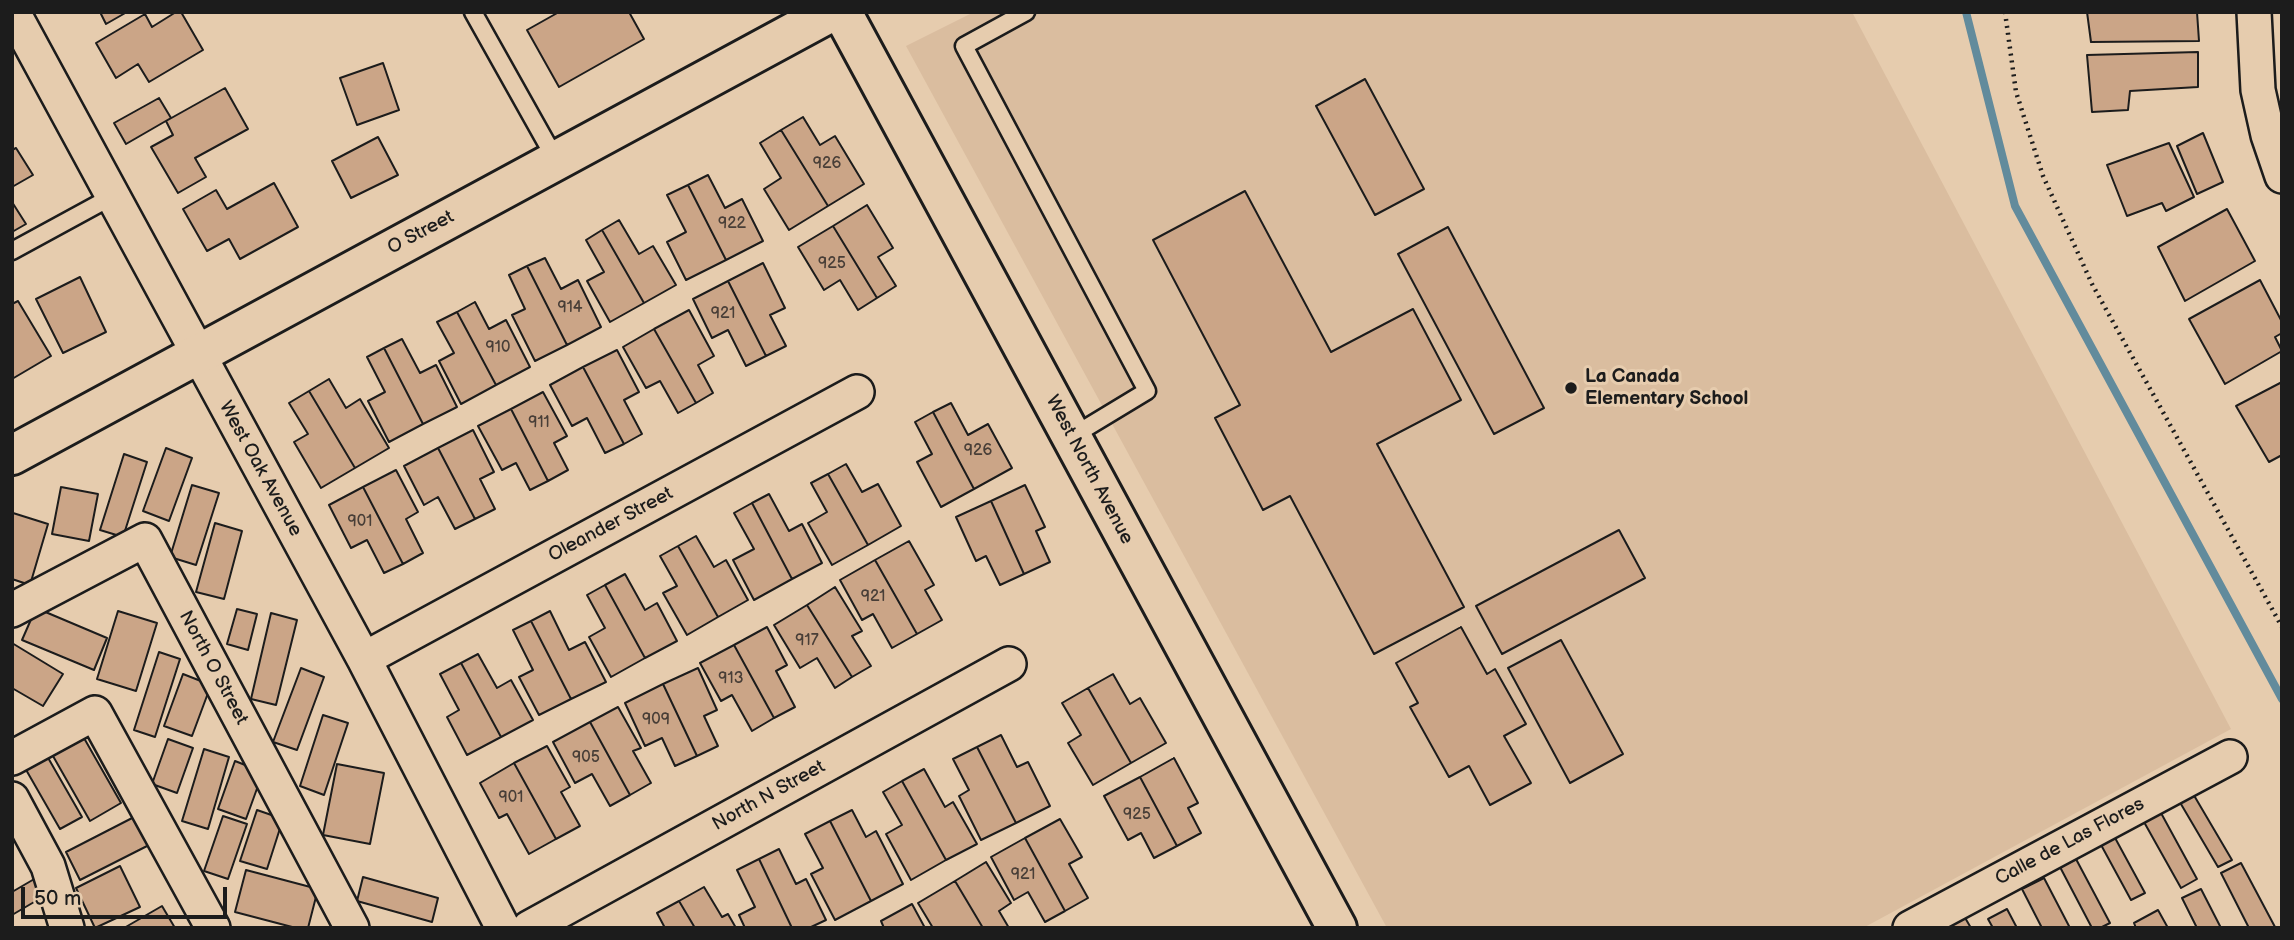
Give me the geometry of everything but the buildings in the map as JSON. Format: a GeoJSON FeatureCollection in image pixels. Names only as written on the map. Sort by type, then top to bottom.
{"type":"FeatureCollection","features":[{"type":"Feature","properties":{"kind":"street","name":"West Oak Avenue"},"geometry":{"type":"LineString","coordinates":[[13,12],[364,659],[503,928]]}},
{"type":"Feature","properties":{"kind":"street","name":"O Street"},"geometry":{"type":"LineString","coordinates":[[12,455],[831,12]]}},
{"type":"Feature","properties":{"kind":"street","name":"West North Avenue"},"geometry":{"type":"LineString","coordinates":[[842,12],[1337,928]]}},
{"type":"Feature","properties":{"kind":"street"},"geometry":{"type":"LineString","coordinates":[[2254,12],[2258,90],[2268,135],[2282,176]]}},
{"type":"Feature","properties":{"kind":"street","name":"Oleander Street"},"geometry":{"type":"LineString","coordinates":[[364,659],[857,392]]}},
{"type":"Feature","properties":{"kind":"street","name":"North O Street"},"geometry":{"type":"LineString","coordinates":[[12,610],[145,540],[352,928]]}},
{"type":"Feature","properties":{"kind":"street","name":"North N Street"},"geometry":{"type":"LineString","coordinates":[[529,928],[1009,664]]}},
{"type":"Feature","properties":{"kind":"street"},"geometry":{"type":"LineString","coordinates":[[12,758],[95,713],[213,928]]}},
{"type":"Feature","properties":{"kind":"street","name":"Calle de Las Flores"},"geometry":{"type":"LineString","coordinates":[[1910,928],[2230,757]]}},
{"type":"Feature","properties":{"kind":"street"},"geometry":{"type":"LineString","coordinates":[[12,799],[48,866],[67,928]]}},
{"type":"Feature","properties":{"kind":"lane"},"geometry":{"type":"LineString","coordinates":[[473,12],[556,160]]}},
{"type":"Feature","properties":{"kind":"lane"},"geometry":{"type":"LineString","coordinates":[[1026,12],[964,46],[1147,391],[1071,438]]}},
{"type":"Feature","properties":{"kind":"lane"},"geometry":{"type":"LineString","coordinates":[[12,251],[113,195]]}},
{"type":"Feature","properties":{"kind":"path"},"geometry":{"type":"LineString","coordinates":[[2005,12],[2016,92],[2048,188],[2092,284],[2282,627]]}},
{"type":"Feature","properties":{"kind":"shaded area","name":"La Canada Elementary School"},"geometry":{"type":"Polygon","coordinates":[[[974,12],[1852,12],[2231,729],[1863,928],[1387,928],[906,46],[974,12]]]}},
{"type":"Feature","properties":{"kind":"waterway"},"geometry":{"type":"LineString","coordinates":[[1966,12],[2015,206],[2282,699]]}},
{"type":"Feature","properties":{"kind":"place","name":"La Canada Elementary School"},"geometry":{"type":"Point","coordinates":[1571,388]}}]}
